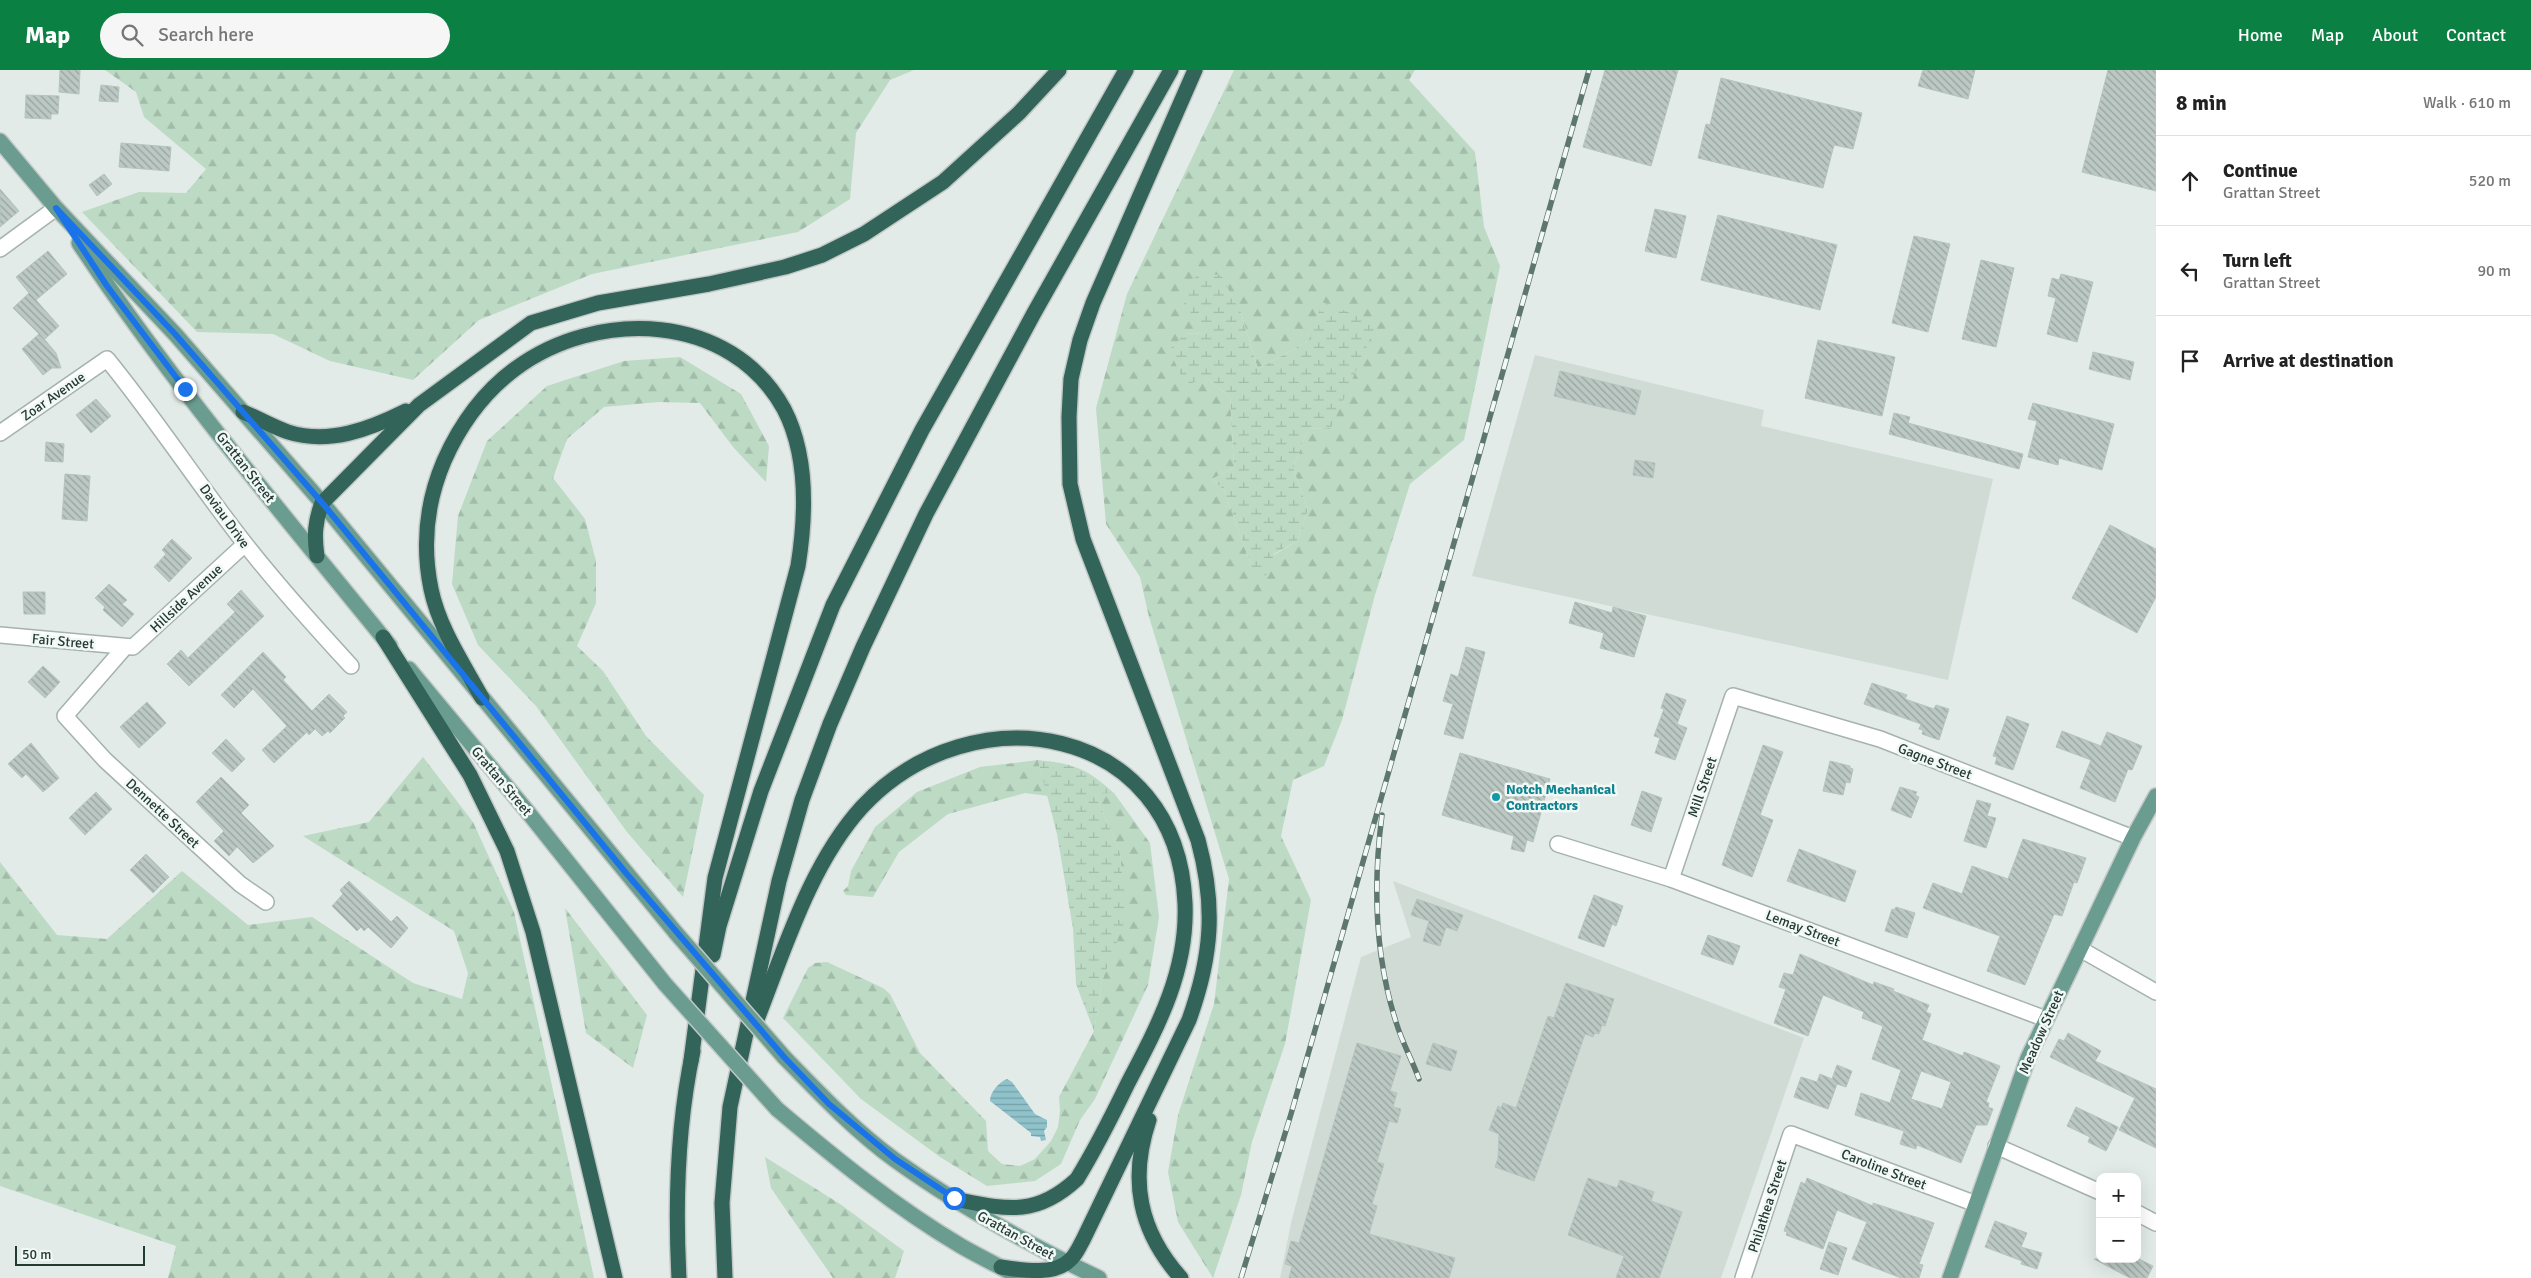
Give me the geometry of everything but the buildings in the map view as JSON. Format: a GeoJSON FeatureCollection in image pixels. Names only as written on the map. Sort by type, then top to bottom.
{"type":"FeatureCollection","features":[{"type":"Feature","properties":{"kind":"highway"},"geometry":{"type":"LineString","coordinates":[[317,556],[314,538],[315,520],[322,503],[419,405],[531,323],[598,303],[691,287],[785,267],[822,255],[864,234],[943,182],[1019,114],[1059,70]]}},
{"type":"Feature","properties":{"kind":"highway"},"geometry":{"type":"LineString","coordinates":[[691,1061],[719,926],[738,863],[761,791],[833,605],[922,430],[1126,70]]}},
{"type":"Feature","properties":{"kind":"highway"},"geometry":{"type":"LineString","coordinates":[[725,1278],[722,1203],[730,1107],[781,872],[802,800],[856,664],[926,514],[1034,313],[1171,70]]}},
{"type":"Feature","properties":{"kind":"highway"},"geometry":{"type":"LineString","coordinates":[[1001,1267],[1031,1272],[1045,1270],[1067,1262],[1083,1240],[1189,1020],[1204,972],[1211,923],[1208,886],[1198,840],[1084,539],[1070,484],[1069,417],[1074,364],[1093,303],[1195,70]]}},
{"type":"Feature","properties":{"kind":"highway"},"geometry":{"type":"LineString","coordinates":[[482,698],[448,635],[437,610],[429,580],[426,550],[428,515],[435,484],[452,445],[478,404],[502,381],[528,361],[561,344],[596,333],[637,328],[676,331],[708,341],[740,358],[776,396],[791,425],[802,474],[802,542],[796,573],[715,878],[678,1165],[679,1278]]}},
{"type":"Feature","properties":{"kind":"highway"},"geometry":{"type":"LineString","coordinates":[[243,412],[290,432],[323,436],[351,434],[375,427],[419,405]]}},
{"type":"Feature","properties":{"kind":"highway"},"geometry":{"type":"LineString","coordinates":[[383,637],[470,776],[507,851],[533,932],[615,1278]]}},
{"type":"Feature","properties":{"kind":"highway"},"geometry":{"type":"LineString","coordinates":[[730,1107],[755,1024],[799,913],[834,845],[862,807],[890,782],[916,763],[960,745],[1014,737],[1046,739],[1084,749],[1106,761],[1140,789],[1164,824],[1178,862],[1185,904],[1183,940],[1178,973],[1150,1041],[1078,1179],[1064,1191],[1043,1203],[1023,1207],[999,1208],[954,1198]]}},
{"type":"Feature","properties":{"kind":"highway"},"geometry":{"type":"LineString","coordinates":[[1163,1076],[1144,1134],[1139,1159],[1140,1193],[1150,1232],[1160,1251],[1181,1278]]}},
{"type":"Feature","properties":{"kind":"main road","name":"Grattan Street"},"geometry":{"type":"LineString","coordinates":[[0,141],[56,208],[175,334],[322,503],[676,933],[784,1057],[829,1104],[880,1147],[980,1216],[1099,1278]]}},
{"type":"Feature","properties":{"kind":"main road","name":"Grattan Street"},"geometry":{"type":"LineString","coordinates":[[56,208],[113,294],[185,389],[317,556],[533,818],[665,984],[739,1069],[777,1108],[826,1150],[892,1200],[960,1246],[1022,1278]]}},
{"type":"Feature","properties":{"kind":"main road","name":"Meadow Street"},"geometry":{"type":"LineString","coordinates":[[1950,1278],[2019,1081],[2133,838],[2156,796]]}},
{"type":"Feature","properties":{"kind":"street"},"geometry":{"type":"LineString","coordinates":[[0,249],[56,208]]}},
{"type":"Feature","properties":{"kind":"street","name":"Zoar Avenue"},"geometry":{"type":"LineString","coordinates":[[0,433],[107,359]]}},
{"type":"Feature","properties":{"kind":"street","name":"Daviau Drive"},"geometry":{"type":"LineString","coordinates":[[107,359],[146,407],[245,544],[295,605],[351,666]]}},
{"type":"Feature","properties":{"kind":"street","name":"Hillside Avenue"},"geometry":{"type":"LineString","coordinates":[[125,646],[132,647],[245,544]]}},
{"type":"Feature","properties":{"kind":"street","name":"Fair Street"},"geometry":{"type":"LineString","coordinates":[[0,636],[125,646]]}},
{"type":"Feature","properties":{"kind":"street","name":"Dennette Street"},"geometry":{"type":"LineString","coordinates":[[125,646],[66,717],[112,767],[240,884],[266,902]]}},
{"type":"Feature","properties":{"kind":"street","name":"Gagne Street"},"geometry":{"type":"LineString","coordinates":[[1733,696],[1880,739],[2133,838]]}},
{"type":"Feature","properties":{"kind":"street","name":"Mill Street"},"geometry":{"type":"LineString","coordinates":[[1671,879],[1733,696]]}},
{"type":"Feature","properties":{"kind":"street","name":"Lemay Street"},"geometry":{"type":"LineString","coordinates":[[1558,844],[1671,879],[2046,1020]]}},
{"type":"Feature","properties":{"kind":"street"},"geometry":{"type":"LineString","coordinates":[[2080,949],[2156,992]]}},
{"type":"Feature","properties":{"kind":"street","name":"Caroline Street"},"geometry":{"type":"LineString","coordinates":[[1791,1134],[1976,1204]]}},
{"type":"Feature","properties":{"kind":"street","name":"Philathea Street"},"geometry":{"type":"LineString","coordinates":[[1743,1278],[1791,1134]]}},
{"type":"Feature","properties":{"kind":"street"},"geometry":{"type":"LineString","coordinates":[[1996,1146],[2096,1190]]}},
{"type":"Feature","properties":{"kind":"street"},"geometry":{"type":"LineString","coordinates":[[2141,1215],[2156,1223]]}},
{"type":"Feature","properties":{"kind":"shaded area"},"geometry":{"type":"Polygon","coordinates":[[[1535,355],[1764,410],[1761,426],[1993,479],[1948,680],[1472,576],[1535,355]]]}},
{"type":"Feature","properties":{"kind":"shaded area"},"geometry":{"type":"Polygon","coordinates":[[[1393,881],[1804,1038],[1721,1278],[1280,1278],[1291,1223],[1361,957],[1411,937],[1393,881]]]}},
{"type":"Feature","properties":{"kind":"green space"},"geometry":{"type":"Polygon","coordinates":[[[105,70],[914,70],[890,80],[856,133],[850,199],[798,232],[592,274],[479,320],[413,380],[330,361],[273,334],[197,332],[82,212],[139,192],[186,193],[206,169],[144,117],[136,92],[105,70]]]}},
{"type":"Feature","properties":{"kind":"green space"},"geometry":{"type":"Polygon","coordinates":[[[1234,70],[1415,70],[1409,80],[1475,152],[1484,227],[1500,266],[1464,440],[1410,484],[1375,595],[1342,720],[1324,766],[1293,780],[1281,836],[1311,900],[1285,1044],[1252,1142],[1241,1195],[1213,1278],[1178,1222],[1168,1172],[1178,1115],[1214,1004],[1229,879],[1149,617],[1140,577],[1106,524],[1096,408],[1127,294],[1234,70]],[[1241,313],[1205,333],[1185,334],[1205,377],[1230,397],[1234,468],[1212,479],[1224,490],[1252,568],[1297,541],[1308,510],[1293,468],[1308,429],[1331,428],[1310,340],[1258,369],[1241,313]]]}},
{"type":"Feature","properties":{"kind":"green space"},"geometry":{"type":"Polygon","coordinates":[[[1197,273],[1221,275],[1241,313],[1258,369],[1310,340],[1322,302],[1377,323],[1331,428],[1308,429],[1293,468],[1308,510],[1297,541],[1274,554],[1266,576],[1252,568],[1224,490],[1212,479],[1234,468],[1230,397],[1205,377],[1186,386],[1169,350],[1185,334],[1205,333],[1184,303],[1197,273]]]}},
{"type":"Feature","properties":{"kind":"green space"},"geometry":{"type":"Polygon","coordinates":[[[680,357],[741,394],[769,446],[766,482],[733,447],[700,403],[659,402],[604,407],[567,439],[553,478],[585,519],[596,561],[596,603],[577,646],[603,671],[646,736],[704,795],[683,897],[627,832],[536,706],[478,645],[452,584],[458,516],[487,441],[547,386],[624,361],[680,357]]]}},
{"type":"Feature","properties":{"kind":"green space"},"geometry":{"type":"Polygon","coordinates":[[[423,757],[473,822],[514,912],[594,1278],[168,1278],[176,1246],[0,1186],[0,862],[57,935],[107,939],[182,871],[248,925],[312,917],[413,983],[462,999],[468,973],[454,931],[303,836],[369,822],[423,757]]]}},
{"type":"Feature","properties":{"kind":"green space"},"geometry":{"type":"Polygon","coordinates":[[[1038,760],[1048,796],[1025,793],[948,814],[899,852],[873,897],[846,895],[843,891],[848,886],[851,871],[875,827],[917,792],[980,767],[1038,760]]]}},
{"type":"Feature","properties":{"kind":"green space"},"geometry":{"type":"Polygon","coordinates":[[[1038,760],[1062,763],[1079,769],[1096,778],[1114,793],[1095,794],[1120,852],[1126,918],[1102,981],[1094,1031],[1076,984],[1073,929],[1057,834],[1038,760]]]}},
{"type":"Feature","properties":{"kind":"green space"},"geometry":{"type":"Polygon","coordinates":[[[1114,793],[1150,843],[1159,917],[1148,985],[1095,1099],[1080,1120],[1061,1164],[1035,1181],[987,1186],[940,1157],[861,1099],[783,1018],[808,968],[815,963],[827,962],[883,988],[890,994],[920,1053],[986,1121],[988,1151],[1002,1164],[1020,1166],[1035,1159],[1051,1141],[1058,1127],[1059,1097],[1094,1031],[1102,981],[1125,918],[1120,852],[1095,794],[1114,793]]]}},
{"type":"Feature","properties":{"kind":"green space"},"geometry":{"type":"Polygon","coordinates":[[[565,908],[647,1015],[633,1068],[586,1033],[565,908]]]}},
{"type":"Feature","properties":{"kind":"green space"},"geometry":{"type":"Polygon","coordinates":[[[765,1157],[840,1204],[904,1251],[895,1278],[833,1278],[771,1188],[765,1157]]]}},
{"type":"Feature","properties":{"kind":"water"},"geometry":{"type":"Polygon","coordinates":[[[1007,1079],[1012,1082],[1035,1114],[1047,1120],[1047,1127],[1044,1131],[1046,1140],[1041,1141],[1040,1137],[1031,1136],[1031,1133],[990,1101],[996,1088],[1007,1079]]]}},
{"type":"Feature","properties":{"kind":"railway"},"geometry":{"type":"LineString","coordinates":[[1241,1278],[1291,1114],[1589,70]]}},
{"type":"Feature","properties":{"kind":"railway"},"geometry":{"type":"LineString","coordinates":[[1382,815],[1377,867],[1380,945],[1389,997],[1396,1022],[1419,1079]]}},
{"type":"Feature","properties":{"kind":"place","name":"Notch Mechanical Contractors"},"geometry":{"type":"Point","coordinates":[1496,797]}},
{"type":"Feature","properties":{"kind":"route"},"geometry":{"type":"LineString","coordinates":[[185,389],[107,286],[56,208],[175,334],[324,505],[626,873],[784,1057],[829,1104],[895,1159],[954,1198]]}}]}
